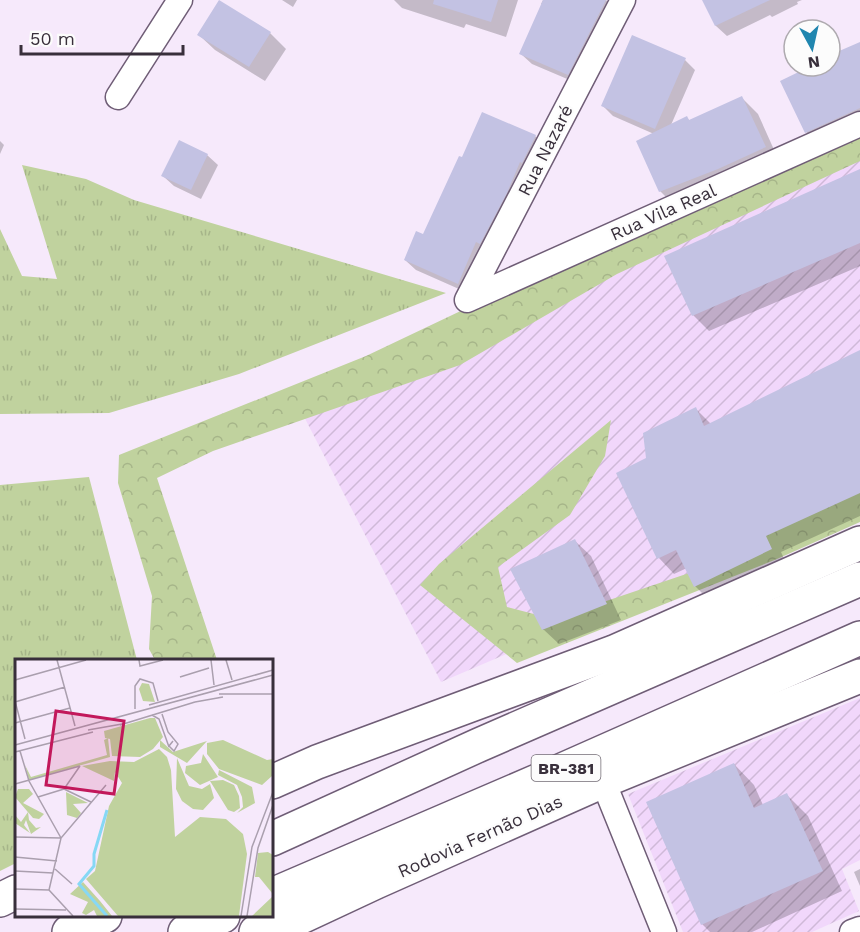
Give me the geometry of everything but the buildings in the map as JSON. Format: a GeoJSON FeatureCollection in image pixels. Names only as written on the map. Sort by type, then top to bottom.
{"type":"FeatureCollection","features":[{"type":"Feature","properties":{"kind":"main road"},"geometry":{"type":"LineString","coordinates":[[273,782],[317,762],[614,652],[860,543]]}},
{"type":"Feature","properties":{"kind":"main road"},"geometry":{"type":"LineString","coordinates":[[273,839],[488,741],[860,579]]}},
{"type":"Feature","properties":{"kind":"main road","name":"Rodovia Fernão Dias"},"geometry":{"type":"LineString","coordinates":[[273,895],[542,779],[860,638]]}},
{"type":"Feature","properties":{"kind":"main road","name":"Rodovia Fernão Dias"},"geometry":{"type":"LineString","coordinates":[[256,932],[278,928],[603,781],[860,676]]}},
{"type":"Feature","properties":{"kind":"main road"},"geometry":{"type":"LineString","coordinates":[[273,820],[488,741]]}},
{"type":"Feature","properties":{"kind":"main road"},"geometry":{"type":"LineString","coordinates":[[0,900],[15,892]]}},
{"type":"Feature","properties":{"kind":"main road"},"geometry":{"type":"LineString","coordinates":[[69,932],[101,917]]}},
{"type":"Feature","properties":{"kind":"main road"},"geometry":{"type":"LineString","coordinates":[[184,932],[218,917]]}},
{"type":"Feature","properties":{"kind":"street"},"geometry":{"type":"LineString","coordinates":[[118,97],[180,0]]}},
{"type":"Feature","properties":{"kind":"street","name":"Rua Nazaré"},"geometry":{"type":"LineString","coordinates":[[466,300],[622,0]]}},
{"type":"Feature","properties":{"kind":"street","name":"Rua Vila Real"},"geometry":{"type":"LineString","coordinates":[[466,300],[860,124]]}},
{"type":"Feature","properties":{"kind":"street"},"geometry":{"type":"LineString","coordinates":[[603,781],[664,932]]}},
{"type":"Feature","properties":{"kind":"street"},"geometry":{"type":"LineString","coordinates":[[852,932],[860,929]]}},
{"type":"Feature","properties":{"kind":"shaded area"},"geometry":{"type":"Polygon","coordinates":[[[860,143],[860,503],[441,682],[298,405],[860,143]]]}},
{"type":"Feature","properties":{"kind":"shaded area"},"geometry":{"type":"Polygon","coordinates":[[[860,698],[860,860],[842,869],[859,911],[812,932],[683,932],[628,794],[860,698]]]}},
{"type":"Feature","properties":{"kind":"green space"},"geometry":{"type":"Polygon","coordinates":[[[860,126],[860,161],[617,274],[460,365],[213,451],[157,478],[217,659],[154,659],[149,649],[152,596],[118,483],[119,455],[366,356],[656,218],[860,126]]]}},
{"type":"Feature","properties":{"kind":"green space"},"geometry":{"type":"Polygon","coordinates":[[[22,165],[86,179],[134,200],[446,293],[239,374],[109,413],[0,414],[0,229],[22,276],[57,279],[22,165]]]}},
{"type":"Feature","properties":{"kind":"green space"},"geometry":{"type":"Polygon","coordinates":[[[611,420],[605,456],[570,515],[498,567],[507,607],[553,619],[701,569],[860,480],[860,522],[777,559],[517,663],[420,585],[439,564],[611,420]]]}},
{"type":"Feature","properties":{"kind":"green space"},"geometry":{"type":"Polygon","coordinates":[[[89,477],[137,659],[15,659],[15,864],[0,871],[0,485],[89,477]]]}}]}
